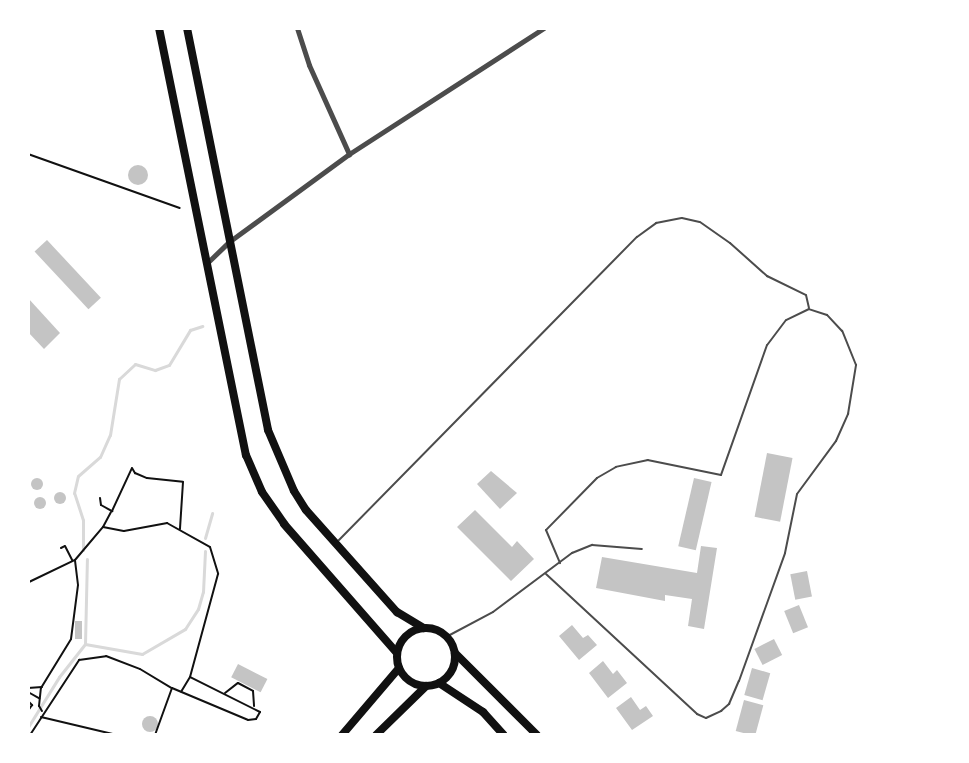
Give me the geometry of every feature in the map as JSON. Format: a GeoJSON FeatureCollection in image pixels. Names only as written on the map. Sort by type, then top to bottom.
{"type":"FeatureCollection","features":[{"type":"Feature","properties":{"kind":"main road"},"geometry":{"type":"LineString","coordinates":[[159,28],[240,428],[253,473],[284,524],[397,653],[399,668],[410,681],[426,686],[439,683],[452,670],[454,652]]}},
{"type":"Feature","properties":{"kind":"main road"},"geometry":{"type":"LineString","coordinates":[[187,28],[268,430],[294,491],[335,544],[397,612],[446,637],[454,652],[537,735]]}},
{"type":"Feature","properties":{"kind":"main road"},"geometry":{"type":"LineString","coordinates":[[397,653],[406,636],[424,628]]}},
{"type":"Feature","properties":{"kind":"main road"},"geometry":{"type":"LineString","coordinates":[[342,735],[399,668]]}},
{"type":"Feature","properties":{"kind":"main road"},"geometry":{"type":"LineString","coordinates":[[439,683],[483,712],[502,734]]}},
{"type":"Feature","properties":{"kind":"main road"},"geometry":{"type":"LineString","coordinates":[[376,735],[426,686]]}},
{"type":"Feature","properties":{"kind":"street"},"geometry":{"type":"LineString","coordinates":[[297,28],[309,65],[349,154]]}},
{"type":"Feature","properties":{"kind":"street"},"geometry":{"type":"LineString","coordinates":[[208,262],[230,241],[349,154],[544,28]]}},
{"type":"Feature","properties":{"kind":"lane"},"geometry":{"type":"LineString","coordinates":[[335,544],[626,248],[656,223],[682,218],[700,222],[730,243],[767,276],[806,295],[809,309]]}},
{"type":"Feature","properties":{"kind":"lane"},"geometry":{"type":"LineString","coordinates":[[546,574],[697,714],[706,718],[729,704],[785,553],[797,494],[836,441],[848,414],[856,365],[849,341],[827,315],[809,309],[786,320],[767,345],[721,475],[648,460],[616,467],[597,478],[546,530],[560,563]]}},
{"type":"Feature","properties":{"kind":"lane"},"geometry":{"type":"LineString","coordinates":[[446,637],[493,612],[572,553],[592,545],[642,549]]}},
{"type":"Feature","properties":{"kind":"path"},"geometry":{"type":"LineString","coordinates":[[28,154],[180,208]]}},
{"type":"Feature","properties":{"kind":"path"},"geometry":{"type":"LineString","coordinates":[[29,582],[74,560],[103,527],[132,468],[135,473],[147,478],[183,482],[180,531]]}},
{"type":"Feature","properties":{"kind":"path"},"geometry":{"type":"LineString","coordinates":[[100,498],[101,505],[112,511]]}},
{"type":"Feature","properties":{"kind":"path"},"geometry":{"type":"LineString","coordinates":[[103,527],[124,531],[167,523],[210,547],[218,574],[190,677],[181,692]]}},
{"type":"Feature","properties":{"kind":"path"},"geometry":{"type":"LineString","coordinates":[[41,716],[42,687],[65,651],[73,630],[78,585],[74,560],[65,546],[61,548]]}},
{"type":"Feature","properties":{"kind":"path"},"geometry":{"type":"LineString","coordinates":[[28,575],[28,588]]}},
{"type":"Feature","properties":{"kind":"path"},"geometry":{"type":"LineString","coordinates":[[30,735],[79,660],[106,656],[248,720],[256,719],[260,712],[190,677]]}},
{"type":"Feature","properties":{"kind":"path"},"geometry":{"type":"LineString","coordinates":[[225,693],[238,683],[253,691],[254,707]]}},
{"type":"Feature","properties":{"kind":"path"},"geometry":{"type":"LineString","coordinates":[[28,690],[42,687]]}},
{"type":"Feature","properties":{"kind":"path"},"geometry":{"type":"LineString","coordinates":[[155,735],[172,688]]}},
{"type":"Feature","properties":{"kind":"path"},"geometry":{"type":"LineString","coordinates":[[28,690],[40,698]]}},
{"type":"Feature","properties":{"kind":"path"},"geometry":{"type":"LineString","coordinates":[[28,701],[32,705],[28,711]]}},
{"type":"Feature","properties":{"kind":"path"},"geometry":{"type":"LineString","coordinates":[[41,716],[117,735]]}},
{"type":"Feature","properties":{"kind":"building"},"geometry":{"type":"Polygon","coordinates":[[[138,165],[145,168],[148,175],[145,182],[138,185],[131,182],[128,175],[131,168],[138,165]]]}},
{"type":"Feature","properties":{"kind":"building"},"geometry":{"type":"Polygon","coordinates":[[[47,240],[101,298],[88,309],[35,252],[47,240]]]}},
{"type":"Feature","properties":{"kind":"building"},"geometry":{"type":"Polygon","coordinates":[[[28,298],[60,333],[44,349],[28,332],[28,298]]]}},
{"type":"Feature","properties":{"kind":"building"},"geometry":{"type":"Polygon","coordinates":[[[767,453],[793,458],[780,522],[755,517],[767,453]]]}},
{"type":"Feature","properties":{"kind":"building"},"geometry":{"type":"Polygon","coordinates":[[[491,471],[517,493],[500,509],[477,484],[491,471]]]}},
{"type":"Feature","properties":{"kind":"building"},"geometry":{"type":"Polygon","coordinates":[[[37,478],[43,484],[37,490],[31,484],[37,478]]]}},
{"type":"Feature","properties":{"kind":"building"},"geometry":{"type":"Polygon","coordinates":[[[694,478],[712,482],[696,550],[678,546],[694,478]]]}},
{"type":"Feature","properties":{"kind":"building"},"geometry":{"type":"Polygon","coordinates":[[[60,492],[66,498],[60,504],[54,498],[60,492]]]}},
{"type":"Feature","properties":{"kind":"building"},"geometry":{"type":"Polygon","coordinates":[[[40,497],[46,503],[40,509],[34,503],[40,497]]]}},
{"type":"Feature","properties":{"kind":"building"},"geometry":{"type":"Polygon","coordinates":[[[475,510],[512,547],[517,541],[534,559],[511,581],[457,527],[475,510]]]}},
{"type":"Feature","properties":{"kind":"building"},"geometry":{"type":"Polygon","coordinates":[[[701,546],[717,548],[704,629],[688,626],[692,599],[665,595],[665,601],[596,588],[602,557],[697,573],[701,546]]]}},
{"type":"Feature","properties":{"kind":"building"},"geometry":{"type":"Polygon","coordinates":[[[807,571],[812,597],[795,600],[790,574],[807,571]]]}},
{"type":"Feature","properties":{"kind":"building"},"geometry":{"type":"Polygon","coordinates":[[[799,605],[808,627],[793,633],[784,611],[799,605]]]}},
{"type":"Feature","properties":{"kind":"building"},"geometry":{"type":"Polygon","coordinates":[[[75,621],[82,621],[82,639],[75,639],[75,621]]]}},
{"type":"Feature","properties":{"kind":"building"},"geometry":{"type":"Polygon","coordinates":[[[572,625],[583,638],[588,635],[597,645],[579,660],[559,636],[572,625]]]}},
{"type":"Feature","properties":{"kind":"building"},"geometry":{"type":"Polygon","coordinates":[[[774,639],[782,655],[763,665],[754,649],[774,639]]]}},
{"type":"Feature","properties":{"kind":"building"},"geometry":{"type":"Polygon","coordinates":[[[603,661],[613,674],[617,670],[627,683],[608,698],[589,673],[603,661]]]}},
{"type":"Feature","properties":{"kind":"building"},"geometry":{"type":"Polygon","coordinates":[[[238,664],[267,679],[261,692],[231,677],[238,664]]]}},
{"type":"Feature","properties":{"kind":"building"},"geometry":{"type":"Polygon","coordinates":[[[752,668],[770,673],[763,700],[744,695],[752,668]]]}},
{"type":"Feature","properties":{"kind":"building"},"geometry":{"type":"Polygon","coordinates":[[[631,697],[640,710],[646,706],[653,716],[632,730],[616,708],[631,697]]]}},
{"type":"Feature","properties":{"kind":"building"},"geometry":{"type":"Polygon","coordinates":[[[744,700],[763,705],[755,735],[736,731],[744,700]]]}},
{"type":"Feature","properties":{"kind":"building"},"geometry":{"type":"Polygon","coordinates":[[[147,716],[153,716],[158,724],[156,730],[147,732],[142,727],[142,721],[147,716]]]}},
{"type":"Feature","properties":{"kind":"waterway"},"geometry":{"type":"LineString","coordinates":[[83,550],[83,520],[74,493],[78,476],[100,457],[110,435],[119,379],[135,364],[155,370],[169,365],[190,330],[202,326]]}},
{"type":"Feature","properties":{"kind":"waterway"},"geometry":{"type":"LineString","coordinates":[[205,538],[212,513]]}},
{"type":"Feature","properties":{"kind":"waterway"},"geometry":{"type":"LineString","coordinates":[[85,644],[142,654],[185,629],[198,609],[203,592],[205,551]]}},
{"type":"Feature","properties":{"kind":"waterway"},"geometry":{"type":"LineString","coordinates":[[28,727],[59,677],[85,644],[87,559]]}}]}
